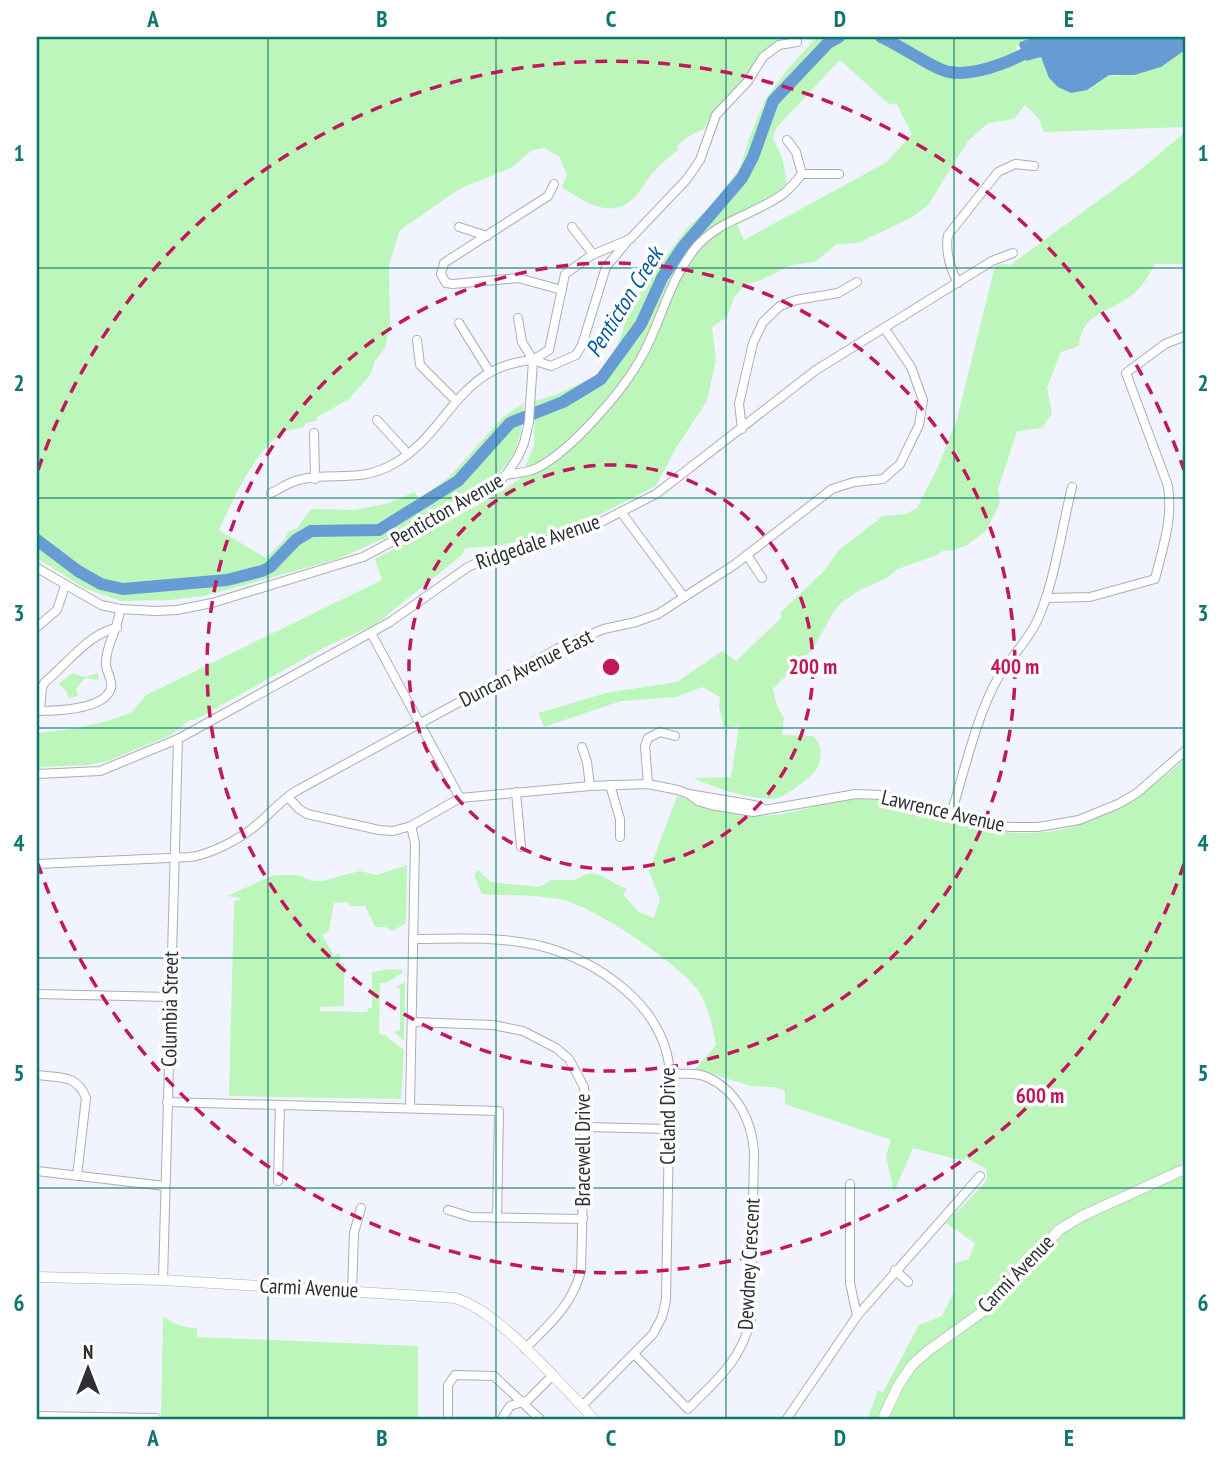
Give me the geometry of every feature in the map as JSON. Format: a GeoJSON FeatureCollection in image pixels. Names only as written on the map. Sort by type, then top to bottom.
{"type":"FeatureCollection","features":[{"type":"Feature","properties":{"kind":"street"},"geometry":{"type":"LineString","coordinates":[[533,360],[551,366],[578,352],[606,267],[687,179],[700,160],[716,115],[748,81],[763,57],[779,45],[797,42]]}},
{"type":"Feature","properties":{"kind":"street"},"geometry":{"type":"LineString","coordinates":[[788,140],[796,152],[802,174],[839,174]]}},
{"type":"Feature","properties":{"kind":"street"},"geometry":{"type":"LineString","coordinates":[[958,283],[946,246],[948,235],[998,172],[1015,164],[1034,166]]}},
{"type":"Feature","properties":{"kind":"street","name":"Penticton Avenue"},"geometry":{"type":"LineString","coordinates":[[37,568],[100,605],[155,611],[195,607],[351,561],[480,495],[506,475],[536,469],[559,454],[595,417],[643,355],[676,276],[709,234],[786,192],[802,174]]}},
{"type":"Feature","properties":{"kind":"street"},"geometry":{"type":"LineString","coordinates":[[554,184],[548,196],[444,263],[441,274],[446,283],[462,284],[518,278],[562,290]]}},
{"type":"Feature","properties":{"kind":"street"},"geometry":{"type":"LineString","coordinates":[[458,227],[487,236]]}},
{"type":"Feature","properties":{"kind":"street"},"geometry":{"type":"LineString","coordinates":[[572,227],[593,254]]}},
{"type":"Feature","properties":{"kind":"street"},"geometry":{"type":"LineString","coordinates":[[271,493],[295,481],[370,474],[392,465],[408,454],[479,378],[508,363],[533,360],[549,350],[565,274],[593,254],[630,239]]}},
{"type":"Feature","properties":{"kind":"street","name":"Ridgedale Avenue"},"geometry":{"type":"LineString","coordinates":[[37,774],[100,771],[178,739],[390,622],[468,566],[591,527],[656,494],[816,370],[992,261],[1013,254]]}},
{"type":"Feature","properties":{"kind":"street"},"geometry":{"type":"LineString","coordinates":[[742,429],[739,404],[753,343],[763,321],[788,303],[838,293],[857,282]]}},
{"type":"Feature","properties":{"kind":"street"},"geometry":{"type":"LineString","coordinates":[[506,475],[524,443],[529,422],[533,360],[522,342],[519,318]]}},
{"type":"Feature","properties":{"kind":"street"},"geometry":{"type":"LineString","coordinates":[[459,323],[489,372]]}},
{"type":"Feature","properties":{"kind":"street","name":"Duncan Avenue East"},"geometry":{"type":"LineString","coordinates":[[37,864],[199,856],[248,832],[288,797],[566,644],[604,629],[647,618],[684,597],[747,555],[832,489],[854,482],[883,479],[904,458],[921,417],[923,400],[911,366],[885,329]]}},
{"type":"Feature","properties":{"kind":"street"},"geometry":{"type":"LineString","coordinates":[[1046,598],[1090,597],[1155,579],[1169,527],[1168,486],[1126,373],[1165,344],[1185,336]]}},
{"type":"Feature","properties":{"kind":"street"},"geometry":{"type":"LineString","coordinates":[[417,341],[420,365],[456,401]]}},
{"type":"Feature","properties":{"kind":"street"},"geometry":{"type":"LineString","coordinates":[[377,420],[408,454]]}},
{"type":"Feature","properties":{"kind":"street"},"geometry":{"type":"LineString","coordinates":[[314,433],[314,479]]}},
{"type":"Feature","properties":{"kind":"street"},"geometry":{"type":"LineString","coordinates":[[951,814],[989,695],[999,676],[1032,631],[1046,598],[1072,487]]}},
{"type":"Feature","properties":{"kind":"street"},"geometry":{"type":"LineString","coordinates":[[621,512],[684,597]]}},
{"type":"Feature","properties":{"kind":"street"},"geometry":{"type":"LineString","coordinates":[[747,555],[762,578]]}},
{"type":"Feature","properties":{"kind":"street"},"geometry":{"type":"LineString","coordinates":[[37,627],[57,610],[65,586]]}},
{"type":"Feature","properties":{"kind":"street"},"geometry":{"type":"LineString","coordinates":[[117,628],[95,637],[45,682],[38,711],[91,705],[103,699],[110,691],[112,683],[105,662],[117,628],[120,609]]}},
{"type":"Feature","properties":{"kind":"street"},"geometry":{"type":"LineString","coordinates":[[371,633],[460,799]]}},
{"type":"Feature","properties":{"kind":"street"},"geometry":{"type":"LineString","coordinates":[[648,784],[645,746],[648,738],[660,732],[675,736]]}},
{"type":"Feature","properties":{"kind":"street","name":"Columbia Street"},"geometry":{"type":"LineString","coordinates":[[163,1280],[178,739]]}},
{"type":"Feature","properties":{"kind":"street"},"geometry":{"type":"LineString","coordinates":[[582,747],[590,786]]}},
{"type":"Feature","properties":{"kind":"street","name":"Lawrence Avenue"},"geometry":{"type":"LineString","coordinates":[[288,797],[302,812],[393,831],[411,826],[460,799],[590,786],[648,784],[764,809],[790,807],[856,794],[893,797],[978,822],[1038,827],[1079,820],[1137,793],[1185,751]]}},
{"type":"Feature","properties":{"kind":"street"},"geometry":{"type":"LineString","coordinates":[[610,785],[619,817],[620,837]]}},
{"type":"Feature","properties":{"kind":"street"},"geometry":{"type":"LineString","coordinates":[[516,792],[521,847]]}},
{"type":"Feature","properties":{"kind":"street"},"geometry":{"type":"LineString","coordinates":[[410,1108],[415,843],[411,826]]}},
{"type":"Feature","properties":{"kind":"street","name":"Cleland Drive"},"geometry":{"type":"LineString","coordinates":[[414,939],[518,942],[536,945],[573,958],[615,983],[642,1004],[659,1029],[669,1059],[670,1074],[666,1300],[662,1317],[653,1334],[582,1406]]}},
{"type":"Feature","properties":{"kind":"street"},"geometry":{"type":"LineString","coordinates":[[37,994],[170,997]]}},
{"type":"Feature","properties":{"kind":"street","name":"Bracewell Drive"},"geometry":{"type":"LineString","coordinates":[[412,1022],[493,1025],[523,1031],[556,1048],[569,1059],[584,1087],[581,1271],[576,1290],[564,1310],[524,1349]]}},
{"type":"Feature","properties":{"kind":"street","name":"Dewdney Crescent"},"geometry":{"type":"LineString","coordinates":[[634,1354],[688,1409],[734,1361],[745,1342],[751,1320],[754,1152],[751,1127],[739,1104],[724,1088],[708,1077],[670,1074]]}},
{"type":"Feature","properties":{"kind":"street"},"geometry":{"type":"LineString","coordinates":[[37,1075],[70,1080],[79,1083],[83,1089],[86,1098],[77,1176]]}},
{"type":"Feature","properties":{"kind":"street"},"geometry":{"type":"LineString","coordinates":[[167,1102],[499,1111],[497,1218]]}},
{"type":"Feature","properties":{"kind":"street"},"geometry":{"type":"LineString","coordinates":[[278,1181],[280,1105]]}},
{"type":"Feature","properties":{"kind":"street"},"geometry":{"type":"LineString","coordinates":[[585,1127],[669,1129]]}},
{"type":"Feature","properties":{"kind":"street","name":"Carmi Avenue"},"geometry":{"type":"LineString","coordinates":[[882,1420],[898,1386],[912,1365],[982,1312],[1059,1230],[1082,1216],[1185,1169]]}},
{"type":"Feature","properties":{"kind":"street"},"geometry":{"type":"LineString","coordinates":[[37,1171],[165,1186]]}},
{"type":"Feature","properties":{"kind":"street"},"geometry":{"type":"LineString","coordinates":[[786,1420],[857,1316],[980,1176]]}},
{"type":"Feature","properties":{"kind":"street"},"geometry":{"type":"LineString","coordinates":[[850,1184],[850,1283],[857,1316]]}},
{"type":"Feature","properties":{"kind":"street"},"geometry":{"type":"LineString","coordinates":[[352,1291],[354,1233],[361,1208]]}},
{"type":"Feature","properties":{"kind":"street"},"geometry":{"type":"LineString","coordinates":[[448,1210],[471,1217],[583,1219]]}},
{"type":"Feature","properties":{"kind":"street"},"geometry":{"type":"LineString","coordinates":[[895,1270],[908,1282]]}},
{"type":"Feature","properties":{"kind":"street","name":"Carmi Avenue"},"geometry":{"type":"LineString","coordinates":[[37,1277],[163,1280],[440,1296],[467,1302],[487,1313],[594,1420]]}},
{"type":"Feature","properties":{"kind":"street"},"geometry":{"type":"LineString","coordinates":[[448,1420],[448,1385],[455,1375],[494,1376],[541,1420]]}},
{"type":"Feature","properties":{"kind":"street"},"geometry":{"type":"LineString","coordinates":[[501,1420],[510,1406],[528,1400],[552,1376]]}},
{"type":"Feature","properties":{"kind":"street"},"geometry":{"type":"LineString","coordinates":[[37,1416],[156,1418]]}},
{"type":"Feature","properties":{"kind":"green space"},"geometry":{"type":"Polygon","coordinates":[[[37,37],[783,37],[759,58],[745,80],[716,108],[704,129],[677,146],[679,149],[657,168],[635,197],[626,204],[617,208],[598,207],[562,187],[567,175],[559,156],[544,148],[532,150],[511,168],[461,188],[400,230],[389,265],[390,324],[385,348],[375,361],[371,374],[348,400],[317,417],[316,421],[306,423],[303,428],[287,431],[266,448],[247,475],[219,530],[266,558],[285,539],[288,532],[297,528],[311,509],[355,510],[389,503],[414,492],[420,499],[450,476],[503,417],[524,403],[521,431],[513,456],[494,479],[392,535],[338,559],[204,596],[121,601],[86,589],[37,558],[37,37]]]}},
{"type":"Feature","properties":{"kind":"green space"},"geometry":{"type":"Polygon","coordinates":[[[817,37],[1034,37],[1016,47],[1023,62],[1041,57],[1050,76],[1087,90],[1109,75],[1118,76],[1185,50],[1185,127],[1044,132],[1039,119],[1025,105],[1014,119],[988,123],[968,141],[928,205],[911,218],[858,243],[837,244],[815,262],[791,265],[744,285],[734,298],[727,317],[712,327],[716,360],[707,401],[676,448],[656,486],[589,520],[564,529],[499,546],[465,548],[462,555],[376,624],[323,648],[195,720],[190,720],[171,735],[108,761],[88,765],[37,767],[37,733],[74,729],[131,713],[146,695],[382,580],[375,559],[489,499],[520,479],[534,446],[535,401],[596,376],[608,362],[643,286],[688,227],[712,205],[740,168],[765,100],[787,70],[817,37]],[[840,60],[776,128],[773,138],[782,157],[787,183],[783,187],[785,200],[737,225],[744,240],[887,162],[912,134],[896,103],[890,105],[840,60]]]}},
{"type":"Feature","properties":{"kind":"green space"},"geometry":{"type":"Polygon","coordinates":[[[1185,132],[1185,264],[1155,264],[1136,292],[1091,320],[1081,335],[1079,346],[1061,352],[1047,387],[1052,414],[1042,428],[1017,431],[998,489],[1000,503],[986,531],[967,545],[942,551],[898,569],[842,602],[812,650],[773,689],[777,706],[784,718],[782,735],[813,736],[818,743],[820,761],[809,777],[781,797],[768,799],[734,793],[693,778],[731,777],[739,726],[724,728],[719,707],[720,697],[702,687],[676,697],[621,701],[544,727],[538,713],[606,693],[677,682],[722,651],[736,661],[781,618],[781,612],[825,570],[838,551],[883,516],[906,514],[917,508],[937,469],[957,419],[995,266],[1010,265],[1139,171],[1185,132]]]}},
{"type":"Feature","properties":{"kind":"green space"},"geometry":{"type":"Polygon","coordinates":[[[72,673],[85,677],[98,673],[99,680],[85,678],[76,689],[78,696],[68,698],[67,692],[59,684],[72,673]]]}},
{"type":"Feature","properties":{"kind":"green space"},"geometry":{"type":"Polygon","coordinates":[[[1185,759],[1185,1420],[867,1420],[878,1390],[883,1392],[919,1325],[942,1316],[955,1290],[955,1263],[969,1259],[975,1243],[946,1223],[983,1185],[987,1178],[986,1169],[965,1157],[964,1161],[913,1148],[894,1192],[886,1156],[891,1140],[785,1104],[785,1091],[774,1087],[751,1086],[695,1069],[716,1045],[707,1009],[701,995],[687,978],[654,951],[595,913],[563,900],[482,894],[474,874],[478,870],[491,882],[539,887],[551,880],[576,880],[596,874],[627,889],[623,895],[639,912],[654,918],[660,899],[649,871],[677,796],[750,815],[775,815],[842,801],[879,800],[978,827],[1037,833],[1090,821],[1115,809],[1163,778],[1185,759]]]}},
{"type":"Feature","properties":{"kind":"green space"},"geometry":{"type":"Polygon","coordinates":[[[407,865],[406,923],[392,931],[386,927],[375,927],[365,906],[350,906],[347,902],[334,903],[329,931],[322,935],[334,956],[340,953],[340,962],[344,964],[344,1006],[319,1007],[320,1011],[367,1012],[368,1008],[372,1008],[372,972],[403,970],[386,983],[380,983],[379,1034],[385,1035],[404,1050],[401,1099],[229,1096],[234,901],[241,900],[227,896],[274,875],[298,875],[312,881],[322,881],[360,871],[376,875],[407,865]]]}},
{"type":"Feature","properties":{"kind":"green space"},"geometry":{"type":"Polygon","coordinates":[[[405,982],[404,1041],[394,1032],[400,1030],[400,989],[395,987],[405,982]]]}},
{"type":"Feature","properties":{"kind":"green space"},"geometry":{"type":"Polygon","coordinates":[[[163,1317],[178,1325],[197,1329],[197,1337],[418,1346],[418,1420],[161,1420],[163,1317]]]}},
{"type":"Feature","properties":{"kind":"water"},"geometry":{"type":"Polygon","coordinates":[[[1034,37],[1185,37],[1185,50],[1161,67],[1134,75],[1109,75],[1087,90],[1071,93],[1058,87],[1049,78],[1041,57],[1026,61],[1020,42],[1034,37]]]}},
{"type":"Feature","properties":{"kind":"waterway","name":"Penticton Creek"},"geometry":{"type":"LineString","coordinates":[[37,540],[78,571],[101,584],[123,589],[227,580],[270,567],[296,540],[311,531],[379,530],[458,481],[510,423],[563,402],[601,379],[641,324],[662,278],[682,248],[742,178],[753,157],[773,101],[828,43],[839,37]]}},
{"type":"Feature","properties":{"kind":"waterway","name":"Penticton Creek"},"geometry":{"type":"LineString","coordinates":[[881,37],[943,70],[962,73],[1004,63],[1057,37]]}}]}
